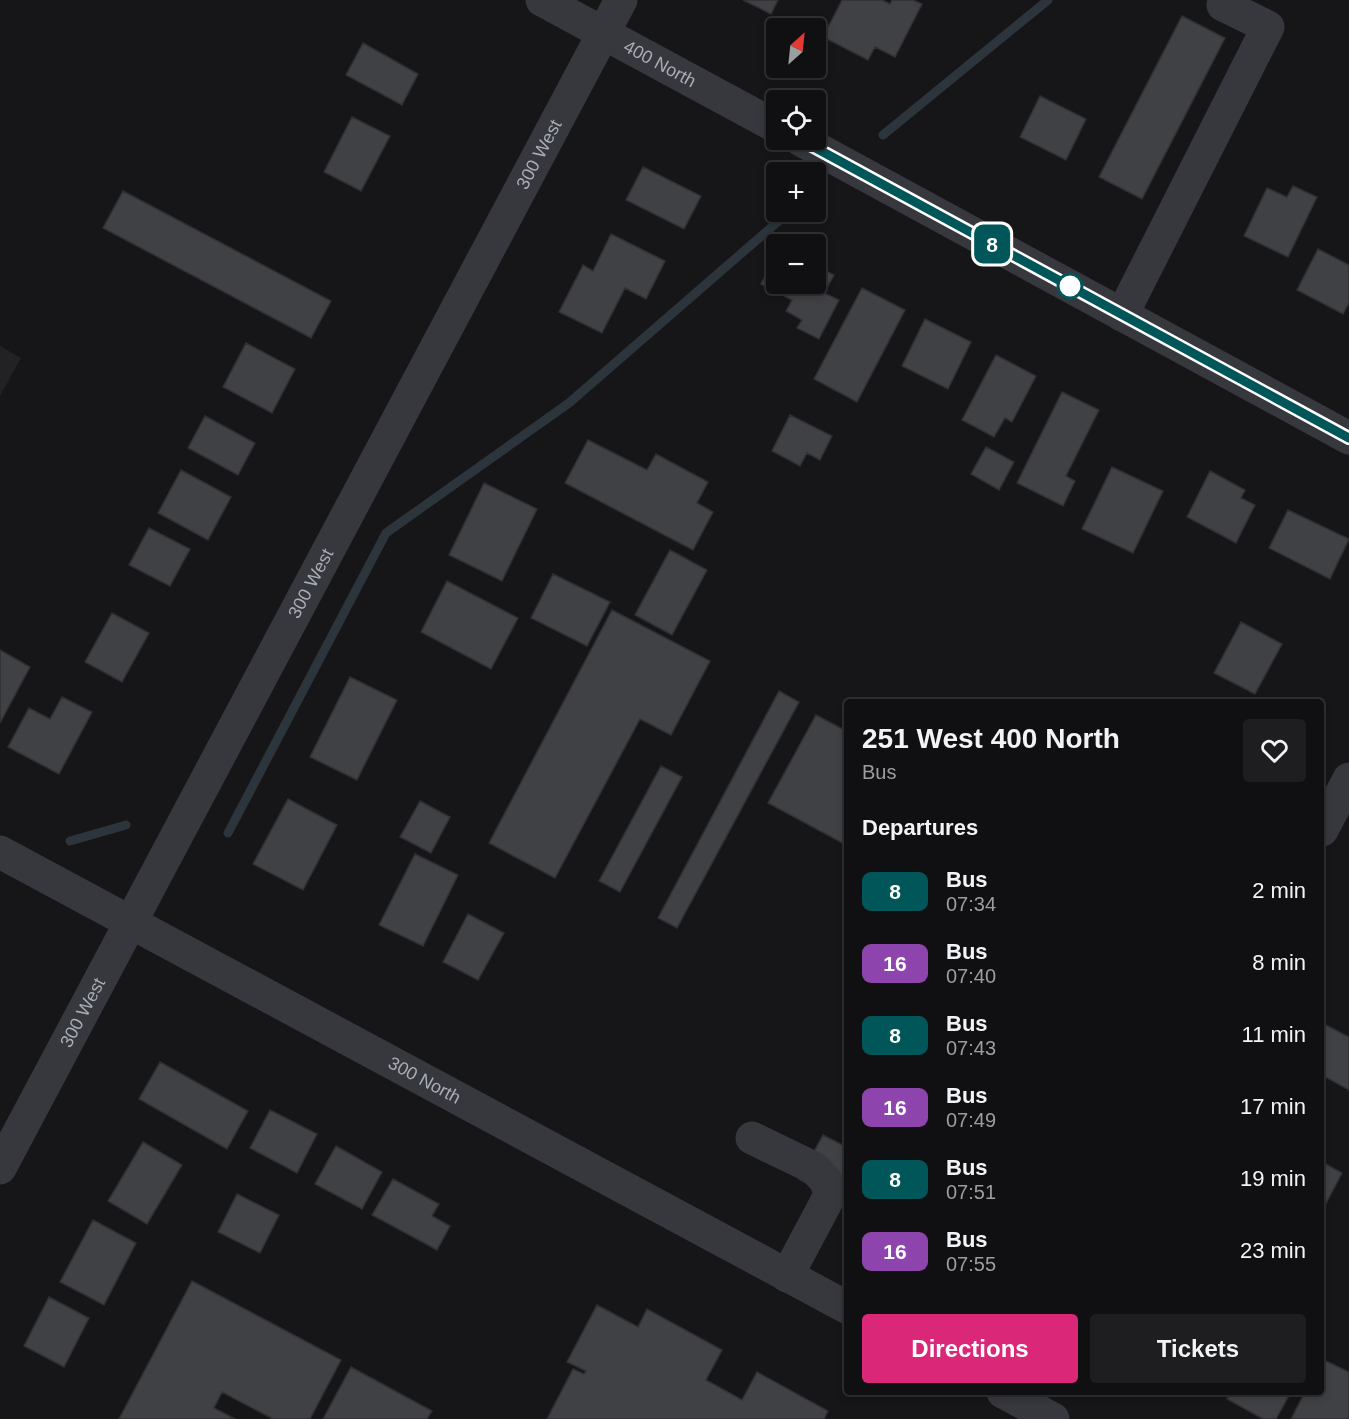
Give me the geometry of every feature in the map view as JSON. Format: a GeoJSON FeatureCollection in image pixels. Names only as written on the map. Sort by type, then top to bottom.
{"type":"FeatureCollection","features":[{"type":"Feature","properties":{"kind":"street","name":"400 North"},"geometry":{"type":"LineString","coordinates":[[542,0],[766,121]]}},
{"type":"Feature","properties":{"kind":"street","name":"300 West"},"geometry":{"type":"LineString","coordinates":[[0,1168],[621,0]]}},
{"type":"Feature","properties":{"kind":"street"},"geometry":{"type":"LineString","coordinates":[[1122,315],[1268,27],[1223,4]]}},
{"type":"Feature","properties":{"kind":"street"},"geometry":{"type":"LineString","coordinates":[[819,150],[1349,438]]}},
{"type":"Feature","properties":{"kind":"street"},"geometry":{"type":"LineString","coordinates":[[1324,826],[1349,779]]}},
{"type":"Feature","properties":{"kind":"street","name":"300 North"},"geometry":{"type":"LineString","coordinates":[[0,852],[844,1306]]}},
{"type":"Feature","properties":{"kind":"street"},"geometry":{"type":"LineString","coordinates":[[752,1138],[814,1168],[826,1180],[830,1195],[787,1276]]}},
{"type":"Feature","properties":{"kind":"street"},"geometry":{"type":"LineString","coordinates":[[1012,1401],[1053,1419]]}},
{"type":"Feature","properties":{"kind":"shaded area"},"geometry":{"type":"Polygon","coordinates":[[[0,346],[21,358],[0,396],[0,346]]]}},
{"type":"Feature","properties":{"kind":"building"},"geometry":{"type":"Polygon","coordinates":[[[743,0],[778,0],[771,14],[743,0]]]}},
{"type":"Feature","properties":{"kind":"building"},"geometry":{"type":"Polygon","coordinates":[[[842,0],[882,0],[890,4],[892,0],[913,0],[922,4],[895,57],[875,47],[868,60],[826,39],[826,31],[842,0]]]}},
{"type":"Feature","properties":{"kind":"building"},"geometry":{"type":"Polygon","coordinates":[[[1182,16],[1225,38],[1142,199],[1099,177],[1182,16]]]}},
{"type":"Feature","properties":{"kind":"building"},"geometry":{"type":"Polygon","coordinates":[[[363,43],[418,74],[402,105],[346,75],[363,43]]]}},
{"type":"Feature","properties":{"kind":"building"},"geometry":{"type":"Polygon","coordinates":[[[1040,96],[1086,119],[1066,160],[1020,137],[1040,96]]]}},
{"type":"Feature","properties":{"kind":"building"},"geometry":{"type":"Polygon","coordinates":[[[352,117],[390,136],[361,191],[324,172],[352,117]]]}},
{"type":"Feature","properties":{"kind":"building"},"geometry":{"type":"Polygon","coordinates":[[[643,167],[701,196],[684,229],[626,200],[643,167]]]}},
{"type":"Feature","properties":{"kind":"building"},"geometry":{"type":"Polygon","coordinates":[[[1293,186],[1317,197],[1288,257],[1244,236],[1267,188],[1287,197],[1293,186]]]}},
{"type":"Feature","properties":{"kind":"building"},"geometry":{"type":"Polygon","coordinates":[[[123,191],[331,301],[311,338],[103,228],[123,191]]]}},
{"type":"Feature","properties":{"kind":"building"},"geometry":{"type":"Polygon","coordinates":[[[611,234],[665,261],[646,299],[625,288],[602,333],[559,312],[583,265],[593,271],[611,234]]]}},
{"type":"Feature","properties":{"kind":"building"},"geometry":{"type":"Polygon","coordinates":[[[1318,249],[1349,265],[1349,303],[1343,314],[1297,290],[1318,249]]]}},
{"type":"Feature","properties":{"kind":"building"},"geometry":{"type":"Polygon","coordinates":[[[826,271],[834,275],[826,289],[826,271]]]}},
{"type":"Feature","properties":{"kind":"building"},"geometry":{"type":"Polygon","coordinates":[[[766,274],[766,287],[761,284],[766,274]]]}},
{"type":"Feature","properties":{"kind":"building"},"geometry":{"type":"Polygon","coordinates":[[[862,288],[905,310],[857,402],[814,379],[862,288]]]}},
{"type":"Feature","properties":{"kind":"building"},"geometry":{"type":"Polygon","coordinates":[[[780,294],[826,294],[839,300],[819,339],[797,328],[802,320],[786,311],[792,300],[780,294]]]}},
{"type":"Feature","properties":{"kind":"building"},"geometry":{"type":"Polygon","coordinates":[[[925,319],[971,342],[948,389],[902,366],[925,319]]]}},
{"type":"Feature","properties":{"kind":"building"},"geometry":{"type":"Polygon","coordinates":[[[246,343],[295,369],[272,413],[223,387],[246,343]]]}},
{"type":"Feature","properties":{"kind":"building"},"geometry":{"type":"Polygon","coordinates":[[[996,355],[1036,376],[1012,422],[1005,418],[994,437],[962,420],[996,355]]]}},
{"type":"Feature","properties":{"kind":"building"},"geometry":{"type":"Polygon","coordinates":[[[1062,392],[1099,410],[1066,476],[1075,481],[1063,506],[1017,483],[1062,392]]]}},
{"type":"Feature","properties":{"kind":"building"},"geometry":{"type":"Polygon","coordinates":[[[790,415],[832,436],[820,460],[807,453],[800,466],[772,451],[790,415]]]}},
{"type":"Feature","properties":{"kind":"building"},"geometry":{"type":"Polygon","coordinates":[[[205,416],[255,443],[238,475],[188,448],[205,416]]]}},
{"type":"Feature","properties":{"kind":"building"},"geometry":{"type":"Polygon","coordinates":[[[588,440],[647,470],[656,454],[708,482],[697,503],[713,512],[693,550],[565,483],[588,440]]]}},
{"type":"Feature","properties":{"kind":"building"},"geometry":{"type":"Polygon","coordinates":[[[986,447],[1014,462],[999,490],[971,474],[986,447]]]}},
{"type":"Feature","properties":{"kind":"building"},"geometry":{"type":"Polygon","coordinates":[[[1112,467],[1163,491],[1133,553],[1082,529],[1112,467]]]}},
{"type":"Feature","properties":{"kind":"building"},"geometry":{"type":"Polygon","coordinates":[[[181,470],[231,497],[208,540],[158,513],[181,470]]]}},
{"type":"Feature","properties":{"kind":"building"},"geometry":{"type":"Polygon","coordinates":[[[1210,471],[1245,490],[1241,498],[1255,505],[1236,543],[1187,517],[1210,471]]]}},
{"type":"Feature","properties":{"kind":"building"},"geometry":{"type":"Polygon","coordinates":[[[484,483],[537,509],[502,581],[449,555],[484,483]]]}},
{"type":"Feature","properties":{"kind":"building"},"geometry":{"type":"Polygon","coordinates":[[[1288,510],[1349,539],[1330,579],[1269,548],[1288,510]]]}},
{"type":"Feature","properties":{"kind":"building"},"geometry":{"type":"Polygon","coordinates":[[[149,528],[190,549],[170,586],[129,565],[149,528]]]}},
{"type":"Feature","properties":{"kind":"building"},"geometry":{"type":"Polygon","coordinates":[[[670,550],[707,570],[672,635],[635,615],[670,550]]]}},
{"type":"Feature","properties":{"kind":"building"},"geometry":{"type":"Polygon","coordinates":[[[553,574],[610,602],[587,646],[531,618],[553,574]]]}},
{"type":"Feature","properties":{"kind":"building"},"geometry":{"type":"Polygon","coordinates":[[[447,581],[518,618],[491,669],[421,632],[447,581]]]}},
{"type":"Feature","properties":{"kind":"building"},"geometry":{"type":"Polygon","coordinates":[[[612,610],[710,661],[671,735],[640,719],[555,878],[489,843],[612,610]]]}},
{"type":"Feature","properties":{"kind":"building"},"geometry":{"type":"Polygon","coordinates":[[[112,613],[149,633],[122,682],[85,662],[112,613]]]}},
{"type":"Feature","properties":{"kind":"building"},"geometry":{"type":"Polygon","coordinates":[[[1241,622],[1282,644],[1255,694],[1214,673],[1241,622]]]}},
{"type":"Feature","properties":{"kind":"building"},"geometry":{"type":"Polygon","coordinates":[[[0,650],[30,667],[0,723],[0,650]]]}},
{"type":"Feature","properties":{"kind":"building"},"geometry":{"type":"Polygon","coordinates":[[[350,677],[397,700],[357,780],[310,757],[350,677]]]}},
{"type":"Feature","properties":{"kind":"building"},"geometry":{"type":"Polygon","coordinates":[[[779,691],[799,702],[677,928],[658,918],[779,691]]]}},
{"type":"Feature","properties":{"kind":"building"},"geometry":{"type":"Polygon","coordinates":[[[62,697],[92,712],[59,774],[8,747],[29,708],[50,719],[62,697]]]}},
{"type":"Feature","properties":{"kind":"building"},"geometry":{"type":"Polygon","coordinates":[[[816,715],[844,730],[844,844],[768,803],[816,715]]]}},
{"type":"Feature","properties":{"kind":"building"},"geometry":{"type":"Polygon","coordinates":[[[661,766],[682,777],[620,892],[599,881],[661,766]]]}},
{"type":"Feature","properties":{"kind":"building"},"geometry":{"type":"Polygon","coordinates":[[[288,799],[337,825],[303,890],[253,864],[288,799]]]}},
{"type":"Feature","properties":{"kind":"building"},"geometry":{"type":"Polygon","coordinates":[[[420,801],[450,817],[431,853],[400,837],[420,801]]]}},
{"type":"Feature","properties":{"kind":"building"},"geometry":{"type":"Polygon","coordinates":[[[415,854],[458,875],[423,946],[379,925],[415,854]]]}},
{"type":"Feature","properties":{"kind":"building"},"geometry":{"type":"Polygon","coordinates":[[[468,914],[504,933],[478,980],[443,962],[468,914]]]}},
{"type":"Feature","properties":{"kind":"building"},"geometry":{"type":"Polygon","coordinates":[[[1324,1024],[1349,1037],[1349,1090],[1324,1076],[1324,1024]]]}},
{"type":"Feature","properties":{"kind":"building"},"geometry":{"type":"Polygon","coordinates":[[[160,1062],[248,1111],[227,1149],[139,1099],[160,1062]]]}},
{"type":"Feature","properties":{"kind":"building"},"geometry":{"type":"Polygon","coordinates":[[[270,1110],[317,1134],[297,1173],[250,1148],[270,1110]]]}},
{"type":"Feature","properties":{"kind":"building"},"geometry":{"type":"Polygon","coordinates":[[[823,1135],[844,1146],[844,1183],[835,1200],[799,1179],[823,1135]]]}},
{"type":"Feature","properties":{"kind":"building"},"geometry":{"type":"Polygon","coordinates":[[[143,1142],[182,1165],[147,1224],[108,1201],[143,1142]]]}},
{"type":"Feature","properties":{"kind":"building"},"geometry":{"type":"Polygon","coordinates":[[[336,1146],[382,1172],[362,1209],[315,1184],[336,1146]]]}},
{"type":"Feature","properties":{"kind":"building"},"geometry":{"type":"Polygon","coordinates":[[[1324,1163],[1342,1173],[1324,1207],[1324,1163]]]}},
{"type":"Feature","properties":{"kind":"building"},"geometry":{"type":"Polygon","coordinates":[[[393,1179],[439,1204],[432,1216],[450,1226],[437,1250],[372,1215],[393,1179]]]}},
{"type":"Feature","properties":{"kind":"building"},"geometry":{"type":"Polygon","coordinates":[[[237,1194],[279,1215],[260,1253],[218,1232],[237,1194]]]}},
{"type":"Feature","properties":{"kind":"building"},"geometry":{"type":"Polygon","coordinates":[[[93,1220],[136,1243],[104,1305],[60,1282],[93,1220]]]}},
{"type":"Feature","properties":{"kind":"building"},"geometry":{"type":"Polygon","coordinates":[[[192,1281],[341,1360],[310,1419],[273,1419],[222,1392],[214,1408],[235,1419],[119,1419],[192,1281]]]}},
{"type":"Feature","properties":{"kind":"building"},"geometry":{"type":"Polygon","coordinates":[[[49,1297],[89,1318],[64,1367],[24,1346],[49,1297]]]}},
{"type":"Feature","properties":{"kind":"building"},"geometry":{"type":"Polygon","coordinates":[[[597,1305],[638,1327],[647,1309],[722,1350],[706,1380],[742,1400],[757,1372],[828,1411],[824,1419],[547,1419],[573,1369],[584,1374],[586,1371],[567,1362],[597,1305]]]}},
{"type":"Feature","properties":{"kind":"building"},"geometry":{"type":"Polygon","coordinates":[[[1324,1360],[1349,1372],[1349,1419],[1291,1419],[1303,1395],[1324,1395],[1324,1360]]]}},
{"type":"Feature","properties":{"kind":"building"},"geometry":{"type":"Polygon","coordinates":[[[351,1367],[432,1411],[427,1419],[323,1419],[351,1367]]]}},
{"type":"Feature","properties":{"kind":"building"},"geometry":{"type":"Polygon","coordinates":[[[1229,1395],[1289,1395],[1276,1419],[1263,1419],[1227,1399],[1229,1395]]]}},
{"type":"Feature","properties":{"kind":"waterway"},"geometry":{"type":"LineString","coordinates":[[883,135],[1048,0]]}},
{"type":"Feature","properties":{"kind":"waterway"},"geometry":{"type":"LineString","coordinates":[[228,833],[386,533],[569,403],[777,222]]}},
{"type":"Feature","properties":{"kind":"waterway"},"geometry":{"type":"LineString","coordinates":[[70,841],[126,825]]}},
{"type":"Feature","properties":{"kind":"bus line","name":"8"},"geometry":{"type":"LineString","coordinates":[[819,150],[1349,438]]}}]}
